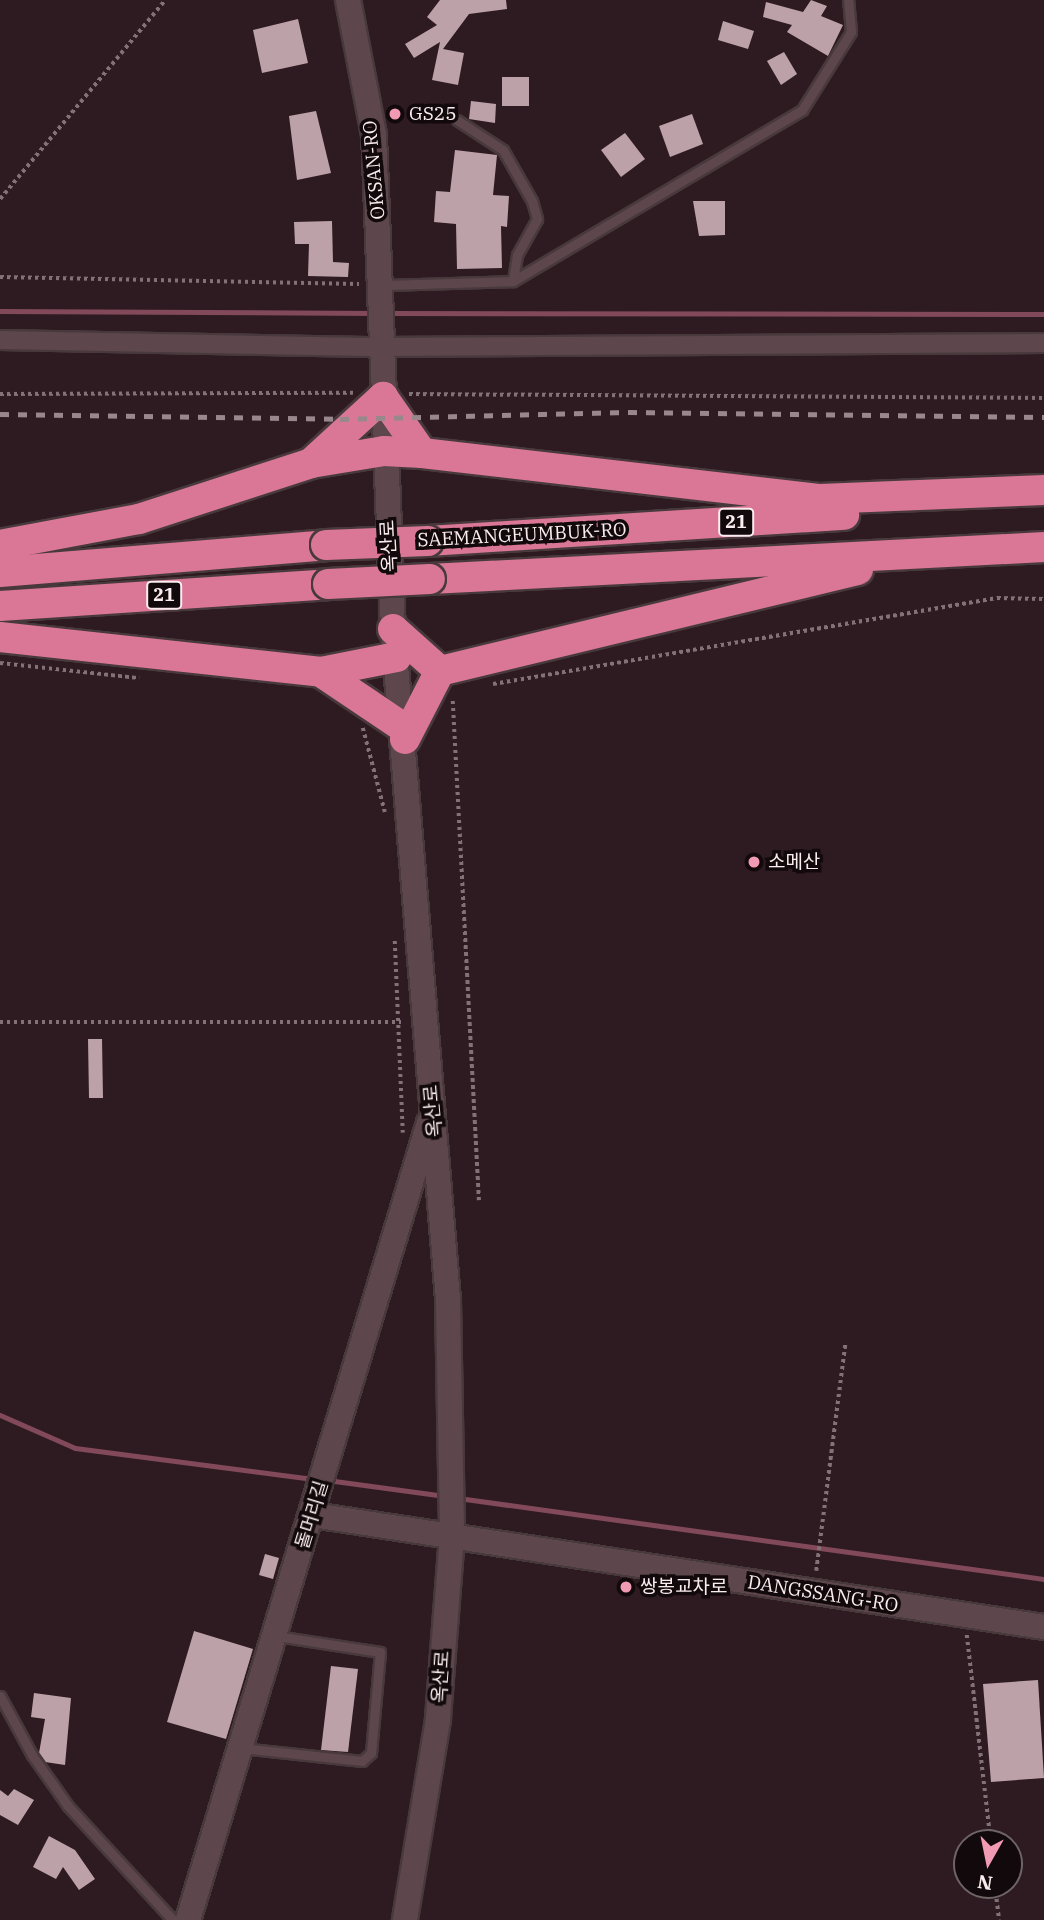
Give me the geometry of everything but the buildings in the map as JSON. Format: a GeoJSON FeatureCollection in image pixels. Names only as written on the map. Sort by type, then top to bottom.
{"type":"FeatureCollection","features":[{"type":"Feature","properties":{"kind":"highway"},"geometry":{"type":"LineString","coordinates":[[311,463],[383,394],[422,453]]}},
{"type":"Feature","properties":{"kind":"highway"},"geometry":{"type":"LineString","coordinates":[[0,545],[139,519],[311,463],[384,452],[422,453],[820,499],[1044,490]]}},
{"type":"Feature","properties":{"kind":"highway","name":"SAEMANGEUMBUK-RO"},"geometry":{"type":"LineString","coordinates":[[0,572],[326,545],[1044,506]]}},
{"type":"Feature","properties":{"kind":"highway","name":"SAEMANGEUMBUK-RO"},"geometry":{"type":"LineString","coordinates":[[0,606],[328,584],[1044,547]]}},
{"type":"Feature","properties":{"kind":"highway"},"geometry":{"type":"LineString","coordinates":[[0,637],[321,672],[395,643],[445,670],[928,553]]}},
{"type":"Feature","properties":{"kind":"highway"},"geometry":{"type":"LineString","coordinates":[[321,672],[405,734],[445,670]]}},
{"type":"Feature","properties":{"kind":"main road","name":"OKSAN-RO"},"geometry":{"type":"LineString","coordinates":[[348,0],[374,135],[383,293]]}},
{"type":"Feature","properties":{"kind":"main road","name":"옥산로"},"geometry":{"type":"LineString","coordinates":[[383,293],[380,341],[395,643],[405,734],[448,1300],[453,1489],[438,1720],[405,1920]]}},
{"type":"Feature","properties":{"kind":"main road","name":"돌머리길"},"geometry":{"type":"LineString","coordinates":[[188,1920],[313,1515],[433,1110]]}},
{"type":"Feature","properties":{"kind":"main road","name":"DANGSSANG-RO"},"geometry":{"type":"LineString","coordinates":[[313,1515],[452,1528],[1044,1627]]}},
{"type":"Feature","properties":{"kind":"street"},"geometry":{"type":"LineString","coordinates":[[0,340],[1044,343]]}},
{"type":"Feature","properties":{"kind":"lane"},"geometry":{"type":"LineString","coordinates":[[383,293],[513,281],[802,110],[851,32],[848,0]]}},
{"type":"Feature","properties":{"kind":"lane"},"geometry":{"type":"LineString","coordinates":[[457,120],[503,150],[531,201],[537,219],[517,255],[513,281]]}},
{"type":"Feature","properties":{"kind":"lane"},"geometry":{"type":"LineString","coordinates":[[242,1748],[362,1761],[371,1753],[380,1652],[276,1636]]}},
{"type":"Feature","properties":{"kind":"lane"},"geometry":{"type":"LineString","coordinates":[[0,1696],[32,1755],[68,1806],[173,1920]]}},
{"type":"Feature","properties":{"kind":"path"},"geometry":{"type":"LineString","coordinates":[[0,199],[165,0]]}},
{"type":"Feature","properties":{"kind":"path"},"geometry":{"type":"LineString","coordinates":[[0,277],[383,293]]}},
{"type":"Feature","properties":{"kind":"path"},"geometry":{"type":"LineString","coordinates":[[0,394],[1044,398]]}},
{"type":"Feature","properties":{"kind":"path"},"geometry":{"type":"LineString","coordinates":[[490,685],[997,598],[1044,599]]}},
{"type":"Feature","properties":{"kind":"path"},"geometry":{"type":"LineString","coordinates":[[0,663],[141,678]]}},
{"type":"Feature","properties":{"kind":"path"},"geometry":{"type":"LineString","coordinates":[[445,670],[479,1200]]}},
{"type":"Feature","properties":{"kind":"path"},"geometry":{"type":"LineString","coordinates":[[362,724],[387,817]]}},
{"type":"Feature","properties":{"kind":"path"},"geometry":{"type":"LineString","coordinates":[[395,926],[403,1143]]}},
{"type":"Feature","properties":{"kind":"path"},"geometry":{"type":"LineString","coordinates":[[0,1022],[425,1021]]}},
{"type":"Feature","properties":{"kind":"path"},"geometry":{"type":"LineString","coordinates":[[818,1555],[845,1344]]}},
{"type":"Feature","properties":{"kind":"path"},"geometry":{"type":"LineString","coordinates":[[964,1615],[989,1829]]}},
{"type":"Feature","properties":{"kind":"path"},"geometry":{"type":"LineString","coordinates":[[997,1899],[999,1920]]}},
{"type":"Feature","properties":{"kind":"waterway"},"geometry":{"type":"LineString","coordinates":[[0,311],[375,313]]}},
{"type":"Feature","properties":{"kind":"waterway"},"geometry":{"type":"LineString","coordinates":[[388,313],[1044,314]]}},
{"type":"Feature","properties":{"kind":"waterway"},"geometry":{"type":"LineString","coordinates":[[0,1415],[75,1448],[313,1479]]}},
{"type":"Feature","properties":{"kind":"waterway"},"geometry":{"type":"LineString","coordinates":[[327,1480],[445,1496]]}},
{"type":"Feature","properties":{"kind":"waterway"},"geometry":{"type":"LineString","coordinates":[[458,1498],[1044,1579]]}},
{"type":"Feature","properties":{"kind":"railway"},"geometry":{"type":"LineString","coordinates":[[0,414],[340,419],[628,412],[1044,417]]}},
{"type":"Feature","properties":{"kind":"place","name":"GS25"},"geometry":{"type":"Point","coordinates":[395,114]}},
{"type":"Feature","properties":{"kind":"place","name":"소메산"},"geometry":{"type":"Point","coordinates":[754,862]}},
{"type":"Feature","properties":{"kind":"place","name":"쌍봉교차로"},"geometry":{"type":"Point","coordinates":[626,1587]}}]}
